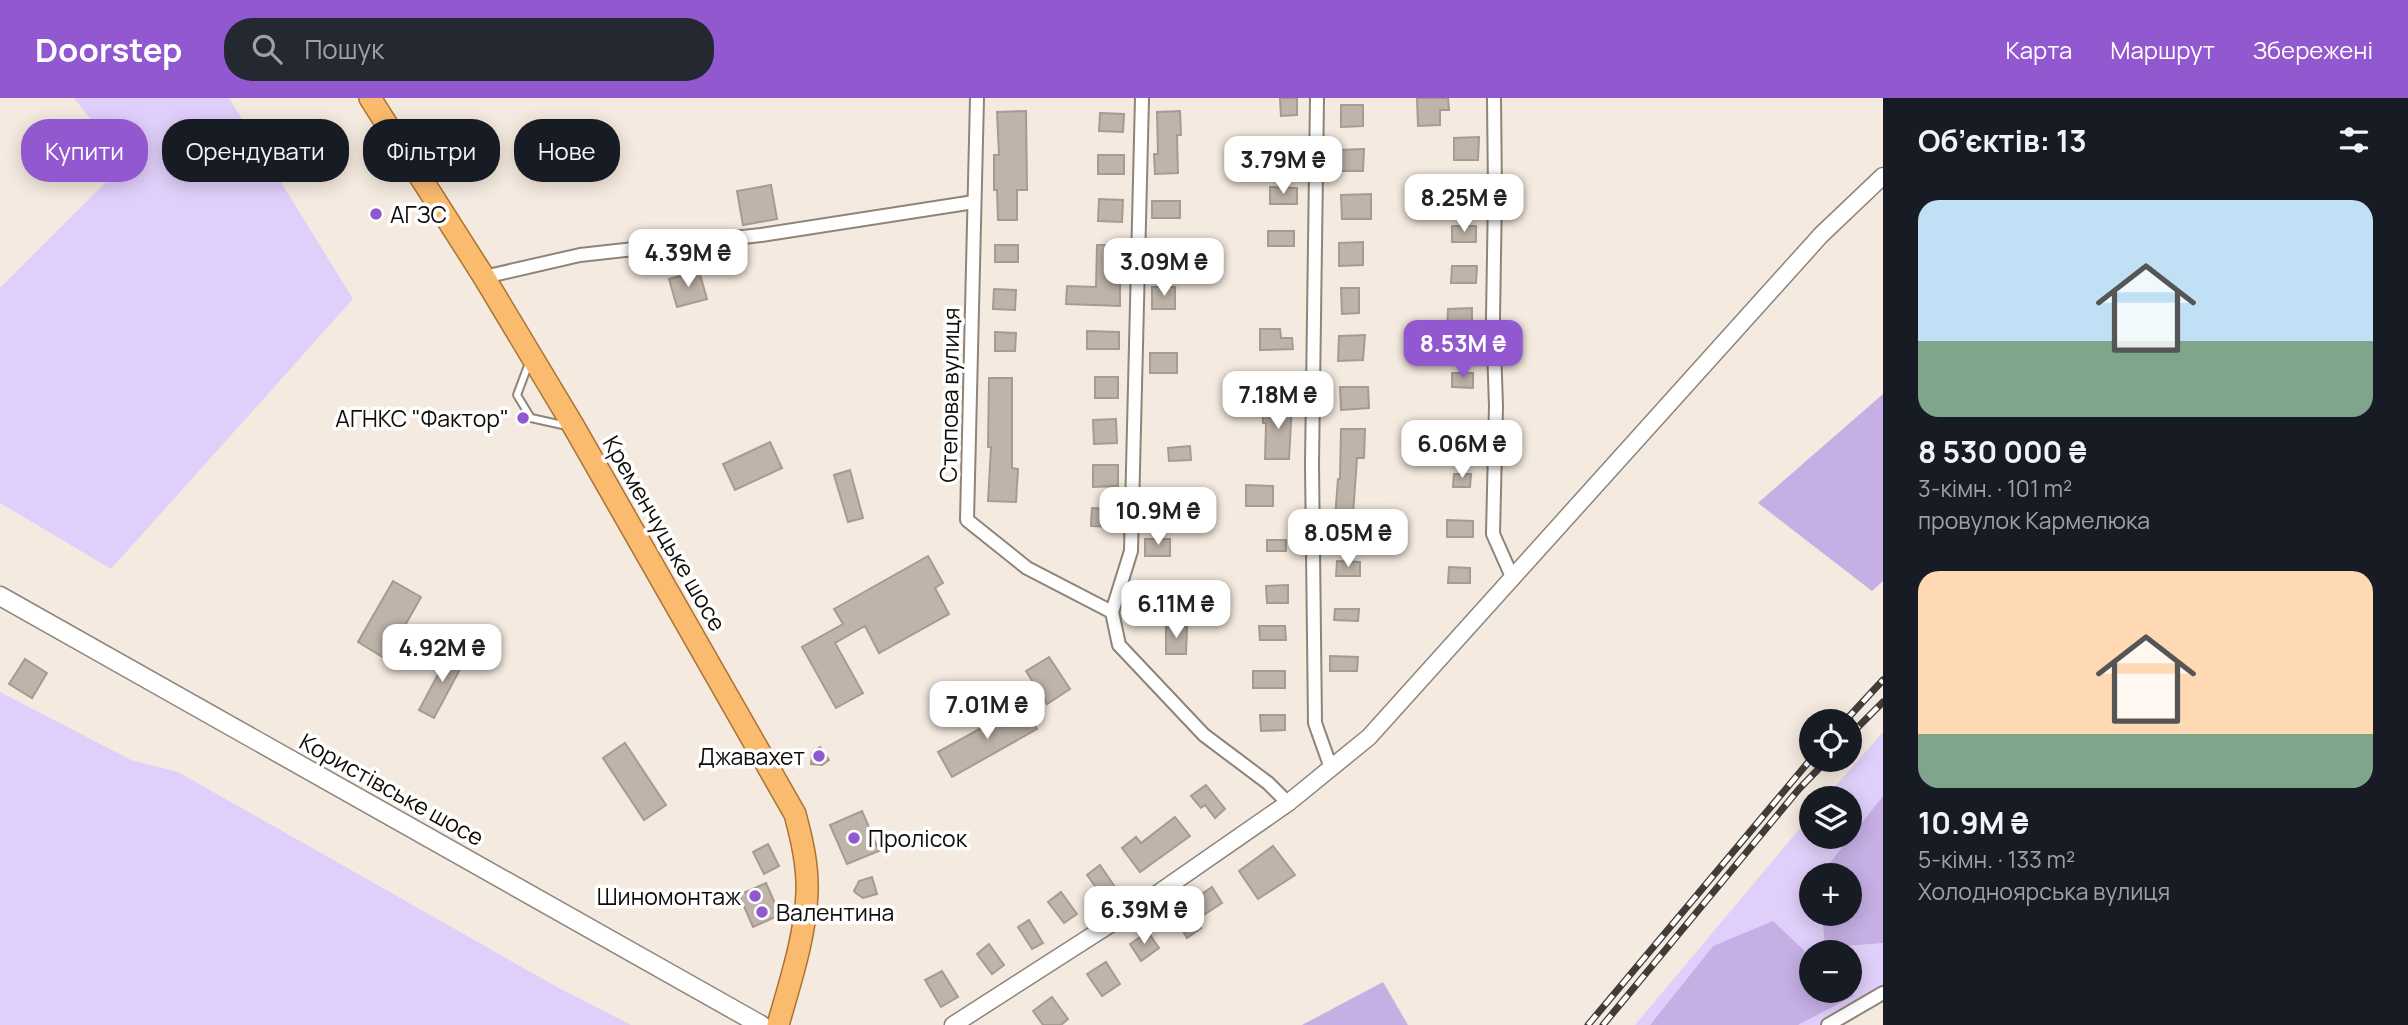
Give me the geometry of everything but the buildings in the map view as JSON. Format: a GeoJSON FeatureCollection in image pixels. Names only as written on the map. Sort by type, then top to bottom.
{"type":"FeatureCollection","features":[{"type":"Feature","properties":{"kind":"highway","name":"Кременчуцьке шосе"},"geometry":{"type":"LineString","coordinates":[[370,98],[484,277],[574,428],[795,814],[805,853],[807,893],[802,933],[778,1025]]}},
{"type":"Feature","properties":{"kind":"main road","name":"Користівське шосе"},"geometry":{"type":"LineString","coordinates":[[0,596],[761,1025]]}},
{"type":"Feature","properties":{"kind":"street","name":"Степова вулиця"},"geometry":{"type":"LineString","coordinates":[[977,98],[967,520],[1027,568],[1112,612]]}},
{"type":"Feature","properties":{"kind":"street"},"geometry":{"type":"LineString","coordinates":[[1142,98],[1131,551],[1112,612],[1119,645],[1204,734],[1268,783],[1288,803]]}},
{"type":"Feature","properties":{"kind":"street"},"geometry":{"type":"LineString","coordinates":[[1317,98],[1312,464],[1315,723],[1331,768]]}},
{"type":"Feature","properties":{"kind":"street"},"geometry":{"type":"LineString","coordinates":[[1493,98],[1493,318],[1496,406],[1493,534],[1513,579]]}},
{"type":"Feature","properties":{"kind":"street"},"geometry":{"type":"LineString","coordinates":[[953,1025],[1154,896],[1288,803],[1369,737],[1821,235],[1883,176]]}},
{"type":"Feature","properties":{"kind":"street"},"geometry":{"type":"LineString","coordinates":[[484,277],[580,255],[761,235],[974,202]]}},
{"type":"Feature","properties":{"kind":"street"},"geometry":{"type":"LineString","coordinates":[[1828,1025],[1883,993]]}},
{"type":"Feature","properties":{"kind":"lane"},"geometry":{"type":"LineString","coordinates":[[531,358],[517,395],[531,418],[574,428]]}},
{"type":"Feature","properties":{"kind":"shaded area"},"geometry":{"type":"Polygon","coordinates":[[[74,98],[229,98],[242,119],[162,119],[162,182],[281,182],[353,299],[111,569],[0,503],[0,288],[106,182],[148,182],[148,119],[90,119],[74,98]]]}},
{"type":"Feature","properties":{"kind":"shaded area"},"geometry":{"type":"Polygon","coordinates":[[[1883,394],[1883,581],[1872,591],[1758,503],[1883,394]]]}},
{"type":"Feature","properties":{"kind":"shaded area"},"geometry":{"type":"Polygon","coordinates":[[[0,692],[131,760],[178,772],[557,987],[631,1025],[0,1025],[0,692]]]}},
{"type":"Feature","properties":{"kind":"shaded area"},"geometry":{"type":"Polygon","coordinates":[[[1883,732],[1883,796],[1862,822],[1862,786],[1836,786],[1848,772],[1862,772],[1862,756],[1883,732]]]}},
{"type":"Feature","properties":{"kind":"shaded area"},"geometry":{"type":"Polygon","coordinates":[[[1883,796],[1883,943],[1862,945],[1862,940],[1824,940],[1823,926],[1862,926],[1862,863],[1830,863],[1841,849],[1862,849],[1862,822],[1883,796]]]}},
{"type":"Feature","properties":{"kind":"shaded area"},"geometry":{"type":"Polygon","coordinates":[[[1799,829],[1799,849],[1841,849],[1830,863],[1799,863],[1799,926],[1823,926],[1824,940],[1799,940],[1799,946],[1772,922],[1713,946],[1650,1025],[1635,1025],[1799,829]]]}},
{"type":"Feature","properties":{"kind":"shaded area"},"geometry":{"type":"Polygon","coordinates":[[[1773,921],[1799,946],[1799,1003],[1840,1003],[1798,1025],[1650,1025],[1713,946],[1773,921]]]}},
{"type":"Feature","properties":{"kind":"shaded area"},"geometry":{"type":"Polygon","coordinates":[[[1883,943],[1883,987],[1862,999],[1862,945],[1883,943]]]}},
{"type":"Feature","properties":{"kind":"shaded area"},"geometry":{"type":"Polygon","coordinates":[[[1383,982],[1408,1025],[1302,1025],[1383,982]]]}},
{"type":"Feature","properties":{"kind":"shaded area"},"geometry":{"type":"Polygon","coordinates":[[[1841,1003],[1856,1003],[1819,1025],[1798,1025],[1841,1003]]]}},
{"type":"Feature","properties":{"kind":"railway"},"geometry":{"type":"LineString","coordinates":[[1856,709],[1883,680]]}},
{"type":"Feature","properties":{"kind":"railway"},"geometry":{"type":"LineString","coordinates":[[1862,723],[1883,702]]}},
{"type":"Feature","properties":{"kind":"railway"},"geometry":{"type":"LineString","coordinates":[[1588,1025],[1800,772]]}},
{"type":"Feature","properties":{"kind":"railway"},"geometry":{"type":"LineString","coordinates":[[1603,1025],[1815,772]]}},
{"type":"Feature","properties":{"kind":"place","name":"АГЗС"},"geometry":{"type":"Point","coordinates":[376,214]}},
{"type":"Feature","properties":{"kind":"place","name":"АГНКС \"Фактор\""},"geometry":{"type":"Point","coordinates":[523,418]}},
{"type":"Feature","properties":{"kind":"place","name":"Джавахет"},"geometry":{"type":"Point","coordinates":[819,756]}},
{"type":"Feature","properties":{"kind":"place","name":"Пролісок"},"geometry":{"type":"Point","coordinates":[854,838]}},
{"type":"Feature","properties":{"kind":"place","name":"Шиномонтаж"},"geometry":{"type":"Point","coordinates":[755,896]}},
{"type":"Feature","properties":{"kind":"place","name":"Валентина"},"geometry":{"type":"Point","coordinates":[762,912]}}]}
